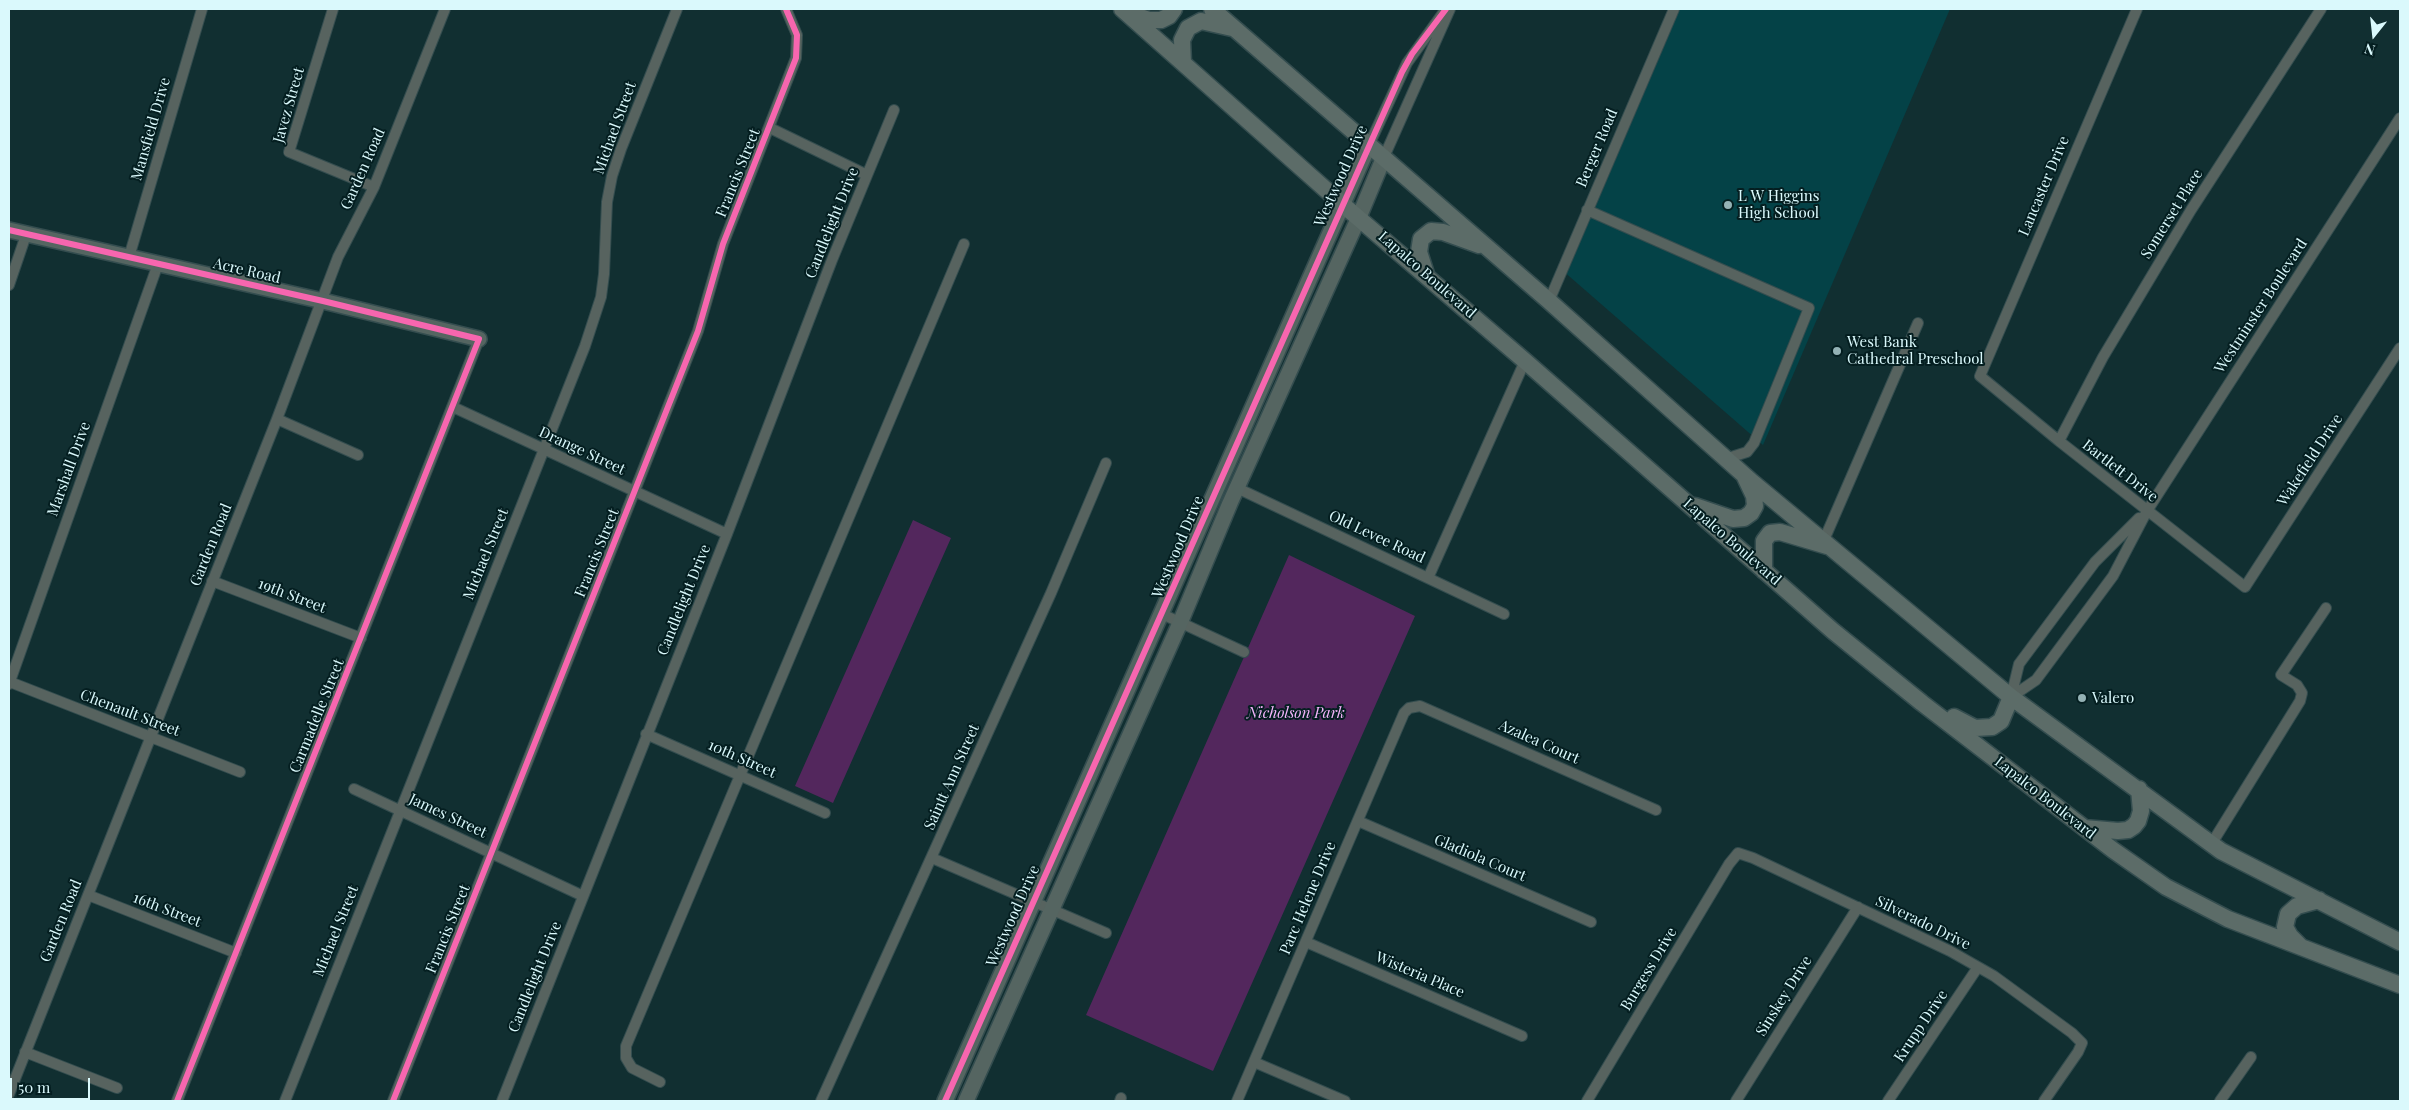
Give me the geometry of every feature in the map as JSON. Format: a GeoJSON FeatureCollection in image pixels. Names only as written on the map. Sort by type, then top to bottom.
{"type":"FeatureCollection","features":[{"type":"Feature","properties":{"kind":"main road"},"geometry":{"type":"LineString","coordinates":[[1124,10],[1149,20],[1161,20],[1169,16],[1174,9]]}},
{"type":"Feature","properties":{"kind":"main road"},"geometry":{"type":"LineString","coordinates":[[1212,9],[1549,301],[1725,459],[2012,697],[2222,851],[2400,942]]}},
{"type":"Feature","properties":{"kind":"main road","name":"Lapalco Boulevard"},"geometry":{"type":"LineString","coordinates":[[1124,10],[1342,204],[1426,274],[1833,631],[1922,703],[2084,828],[2166,887],[2228,919],[2400,985]]}},
{"type":"Feature","properties":{"kind":"main road"},"geometry":{"type":"LineString","coordinates":[[1183,63],[1182,40],[1188,28],[1201,21],[1234,28]]}},
{"type":"Feature","properties":{"kind":"main road"},"geometry":{"type":"LineString","coordinates":[[1426,274],[1419,252],[1421,239],[1431,231],[1444,232],[1488,248]]}},
{"type":"Feature","properties":{"kind":"main road"},"geometry":{"type":"LineString","coordinates":[[1688,504],[1733,519],[1744,518],[1751,513],[1754,506],[1754,496],[1743,474]]}},
{"type":"Feature","properties":{"kind":"main road"},"geometry":{"type":"LineString","coordinates":[[1764,571],[1764,541],[1770,533],[1780,532],[1829,544]]}},
{"type":"Feature","properties":{"kind":"main road"},"geometry":{"type":"LineString","coordinates":[[1891,676],[1967,726],[1975,728],[1987,728],[1997,725],[2004,717],[2012,697]]}},
{"type":"Feature","properties":{"kind":"main road"},"geometry":{"type":"LineString","coordinates":[[2084,828],[2118,831],[2128,830],[2134,826],[2138,821],[2141,811],[2139,789]]}},
{"type":"Feature","properties":{"kind":"main road"},"geometry":{"type":"LineString","coordinates":[[2300,947],[2290,936],[2286,927],[2288,914],[2297,906],[2319,900]]}},
{"type":"Feature","properties":{"kind":"street","name":"Mansfield Drive"},"geometry":{"type":"LineString","coordinates":[[129,257],[202,9]]}},
{"type":"Feature","properties":{"kind":"street","name":"Javez Street"},"geometry":{"type":"LineString","coordinates":[[333,9],[289,152],[374,187]]}},
{"type":"Feature","properties":{"kind":"street","name":"Garden Road"},"geometry":{"type":"LineString","coordinates":[[9,1094],[277,419],[338,257],[374,187],[445,9]]}},
{"type":"Feature","properties":{"kind":"street","name":"Michael Street"},"geometry":{"type":"LineString","coordinates":[[285,1101],[585,346],[600,297],[604,274],[607,202],[612,176],[677,9]]}},
{"type":"Feature","properties":{"kind":"street","name":"Francis Street"},"geometry":{"type":"LineString","coordinates":[[393,1101],[698,331],[723,244],[796,58],[797,35],[786,9]]}},
{"type":"Feature","properties":{"kind":"street","name":"Westwood Drive"},"geometry":{"type":"LineString","coordinates":[[945,1101],[1369,145],[1407,63],[1446,9]]}},
{"type":"Feature","properties":{"kind":"street","name":"Westwood Drive"},"geometry":{"type":"LineString","coordinates":[[966,1101],[1180,623],[1237,488],[1450,9]]}},
{"type":"Feature","properties":{"kind":"street","name":"Berger Road"},"geometry":{"type":"LineString","coordinates":[[1549,301],[1674,9]]}},
{"type":"Feature","properties":{"kind":"street","name":"Lancaster Drive"},"geometry":{"type":"LineString","coordinates":[[1980,376],[2137,9]]}},
{"type":"Feature","properties":{"kind":"street","name":"Somerset Place"},"geometry":{"type":"LineString","coordinates":[[2059,441],[2103,357],[2190,210],[2321,9]]}},
{"type":"Feature","properties":{"kind":"street","name":"Candlelight Drive"},"geometry":{"type":"LineString","coordinates":[[502,1101],[646,734],[727,534],[829,269],[894,110]]}},
{"type":"Feature","properties":{"kind":"street","name":"Westminster Boulevard"},"geometry":{"type":"LineString","coordinates":[[2012,697],[2036,680],[2113,576],[2147,511],[2400,118]]}},
{"type":"Feature","properties":{"kind":"street"},"geometry":{"type":"LineString","coordinates":[[770,128],[867,175]]}},
{"type":"Feature","properties":{"kind":"street"},"geometry":{"type":"LineString","coordinates":[[1587,210],[1809,308],[1754,443],[1747,452],[1725,459]]}},
{"type":"Feature","properties":{"kind":"street","name":"Acre Road"},"geometry":{"type":"LineString","coordinates":[[9,230],[323,301],[479,339]]}},
{"type":"Feature","properties":{"kind":"street"},"geometry":{"type":"LineString","coordinates":[[9,285],[26,235]]}},
{"type":"Feature","properties":{"kind":"street"},"geometry":{"type":"LineString","coordinates":[[660,1082],[632,1068],[626,1058],[626,1046],[742,775],[964,244]]}},
{"type":"Feature","properties":{"kind":"street","name":"Marshall Drive"},"geometry":{"type":"LineString","coordinates":[[9,683],[158,264]]}},
{"type":"Feature","properties":{"kind":"street"},"geometry":{"type":"LineString","coordinates":[[1829,544],[1918,323]]}},
{"type":"Feature","properties":{"kind":"street","name":"Carmadelle Street"},"geometry":{"type":"LineString","coordinates":[[177,1101],[479,339]]}},
{"type":"Feature","properties":{"kind":"street","name":"Wakefield Drive"},"geometry":{"type":"LineString","coordinates":[[2245,587],[2400,348]]}},
{"type":"Feature","properties":{"kind":"street"},"geometry":{"type":"LineString","coordinates":[[1428,578],[1525,361]]}},
{"type":"Feature","properties":{"kind":"street","name":"Bartlett Drive"},"geometry":{"type":"LineString","coordinates":[[1980,376],[2059,441],[2245,587]]}},
{"type":"Feature","properties":{"kind":"street","name":"Drange Street"},"geometry":{"type":"LineString","coordinates":[[453,407],[727,534]]}},
{"type":"Feature","properties":{"kind":"street"},"geometry":{"type":"LineString","coordinates":[[277,419],[358,455]]}},
{"type":"Feature","properties":{"kind":"street","name":"Saintt Ann Street"},"geometry":{"type":"LineString","coordinates":[[821,1101],[1051,593],[1106,463]]}},
{"type":"Feature","properties":{"kind":"street","name":"Old Levee Road"},"geometry":{"type":"LineString","coordinates":[[1237,488],[1504,614]]}},
{"type":"Feature","properties":{"kind":"street","name":"Westminster Boulevard"},"geometry":{"type":"LineString","coordinates":[[2012,697],[2018,664],[2096,562],[2147,511]]}},
{"type":"Feature","properties":{"kind":"street","name":"19th Street"},"geometry":{"type":"LineString","coordinates":[[212,581],[361,638]]}},
{"type":"Feature","properties":{"kind":"street"},"geometry":{"type":"LineString","coordinates":[[2212,844],[2300,701],[2302,693],[2297,685],[2281,675],[2326,608]]}},
{"type":"Feature","properties":{"kind":"street"},"geometry":{"type":"LineString","coordinates":[[1162,614],[1244,652]]}},
{"type":"Feature","properties":{"kind":"street","name":"Chenault Street"},"geometry":{"type":"LineString","coordinates":[[9,683],[151,736],[240,772]]}},
{"type":"Feature","properties":{"kind":"street","name":"Azalea Court"},"geometry":{"type":"LineString","coordinates":[[1409,708],[1420,706],[1656,810]]}},
{"type":"Feature","properties":{"kind":"street","name":"Parc Helene Drive"},"geometry":{"type":"LineString","coordinates":[[1237,1101],[1404,713],[1409,708]]}},
{"type":"Feature","properties":{"kind":"street","name":"10th Street"},"geometry":{"type":"LineString","coordinates":[[646,734],[825,813]]}},
{"type":"Feature","properties":{"kind":"street","name":"James Street"},"geometry":{"type":"LineString","coordinates":[[354,789],[584,896]]}},
{"type":"Feature","properties":{"kind":"street","name":"Gladiola Court"},"geometry":{"type":"LineString","coordinates":[[1358,822],[1590,922]]}},
{"type":"Feature","properties":{"kind":"street","name":"Silverado Drive"},"geometry":{"type":"LineString","coordinates":[[1738,853],[1753,858],[1950,951],[2019,993],[2072,1033],[2082,1043],[2078,1052],[2044,1101]]}},
{"type":"Feature","properties":{"kind":"street","name":"Burgess Drive"},"geometry":{"type":"LineString","coordinates":[[1588,1101],[1729,864],[1738,853]]}},
{"type":"Feature","properties":{"kind":"street"},"geometry":{"type":"LineString","coordinates":[[932,858],[1051,911],[1106,933]]}},
{"type":"Feature","properties":{"kind":"street","name":"16th Street"},"geometry":{"type":"LineString","coordinates":[[88,895],[236,953]]}},
{"type":"Feature","properties":{"kind":"street","name":"Sinskey Drive"},"geometry":{"type":"LineString","coordinates":[[1736,1101],[1858,907]]}},
{"type":"Feature","properties":{"kind":"street","name":"Wisteria Place"},"geometry":{"type":"LineString","coordinates":[[1306,942],[1522,1036]]}},
{"type":"Feature","properties":{"kind":"street","name":"Krupp Drive"},"geometry":{"type":"LineString","coordinates":[[1888,1101],[1978,967]]}},
{"type":"Feature","properties":{"kind":"street"},"geometry":{"type":"LineString","coordinates":[[25,1052],[117,1088]]}},
{"type":"Feature","properties":{"kind":"street"},"geometry":{"type":"LineString","coordinates":[[2220,1101],[2251,1057]]}},
{"type":"Feature","properties":{"kind":"street"},"geometry":{"type":"LineString","coordinates":[[1254,1062],[1345,1101]]}},
{"type":"Feature","properties":{"kind":"shaded area","name":"L W Higgins High School"},"geometry":{"type":"Polygon","coordinates":[[[1672,9],[1950,9],[1763,445],[1562,270],[1672,9]]]}},
{"type":"Feature","properties":{"kind":"green space"},"geometry":{"type":"Polygon","coordinates":[[[913,520],[951,538],[833,803],[795,786],[913,520]]]}},
{"type":"Feature","properties":{"kind":"green space","name":"Nicholson Park"},"geometry":{"type":"Polygon","coordinates":[[[1289,555],[1415,616],[1213,1071],[1086,1015],[1289,555]]]}},
{"type":"Feature","properties":{"kind":"cycle path"},"geometry":{"type":"LineString","coordinates":[[393,1101],[698,331],[723,244],[796,58],[797,35],[786,9]]}},
{"type":"Feature","properties":{"kind":"cycle path"},"geometry":{"type":"LineString","coordinates":[[945,1101],[1402,72],[1412,54],[1446,9]]}},
{"type":"Feature","properties":{"kind":"cycle path"},"geometry":{"type":"LineString","coordinates":[[9,230],[323,301],[479,339],[177,1101]]}},
{"type":"Feature","properties":{"kind":"place","name":"L W Higgins High School"},"geometry":{"type":"Point","coordinates":[1728,205]}},
{"type":"Feature","properties":{"kind":"place","name":"West Bank Cathedral Preschool"},"geometry":{"type":"Point","coordinates":[1837,351]}},
{"type":"Feature","properties":{"kind":"place","name":"Valero"},"geometry":{"type":"Point","coordinates":[2082,698]}}]}
